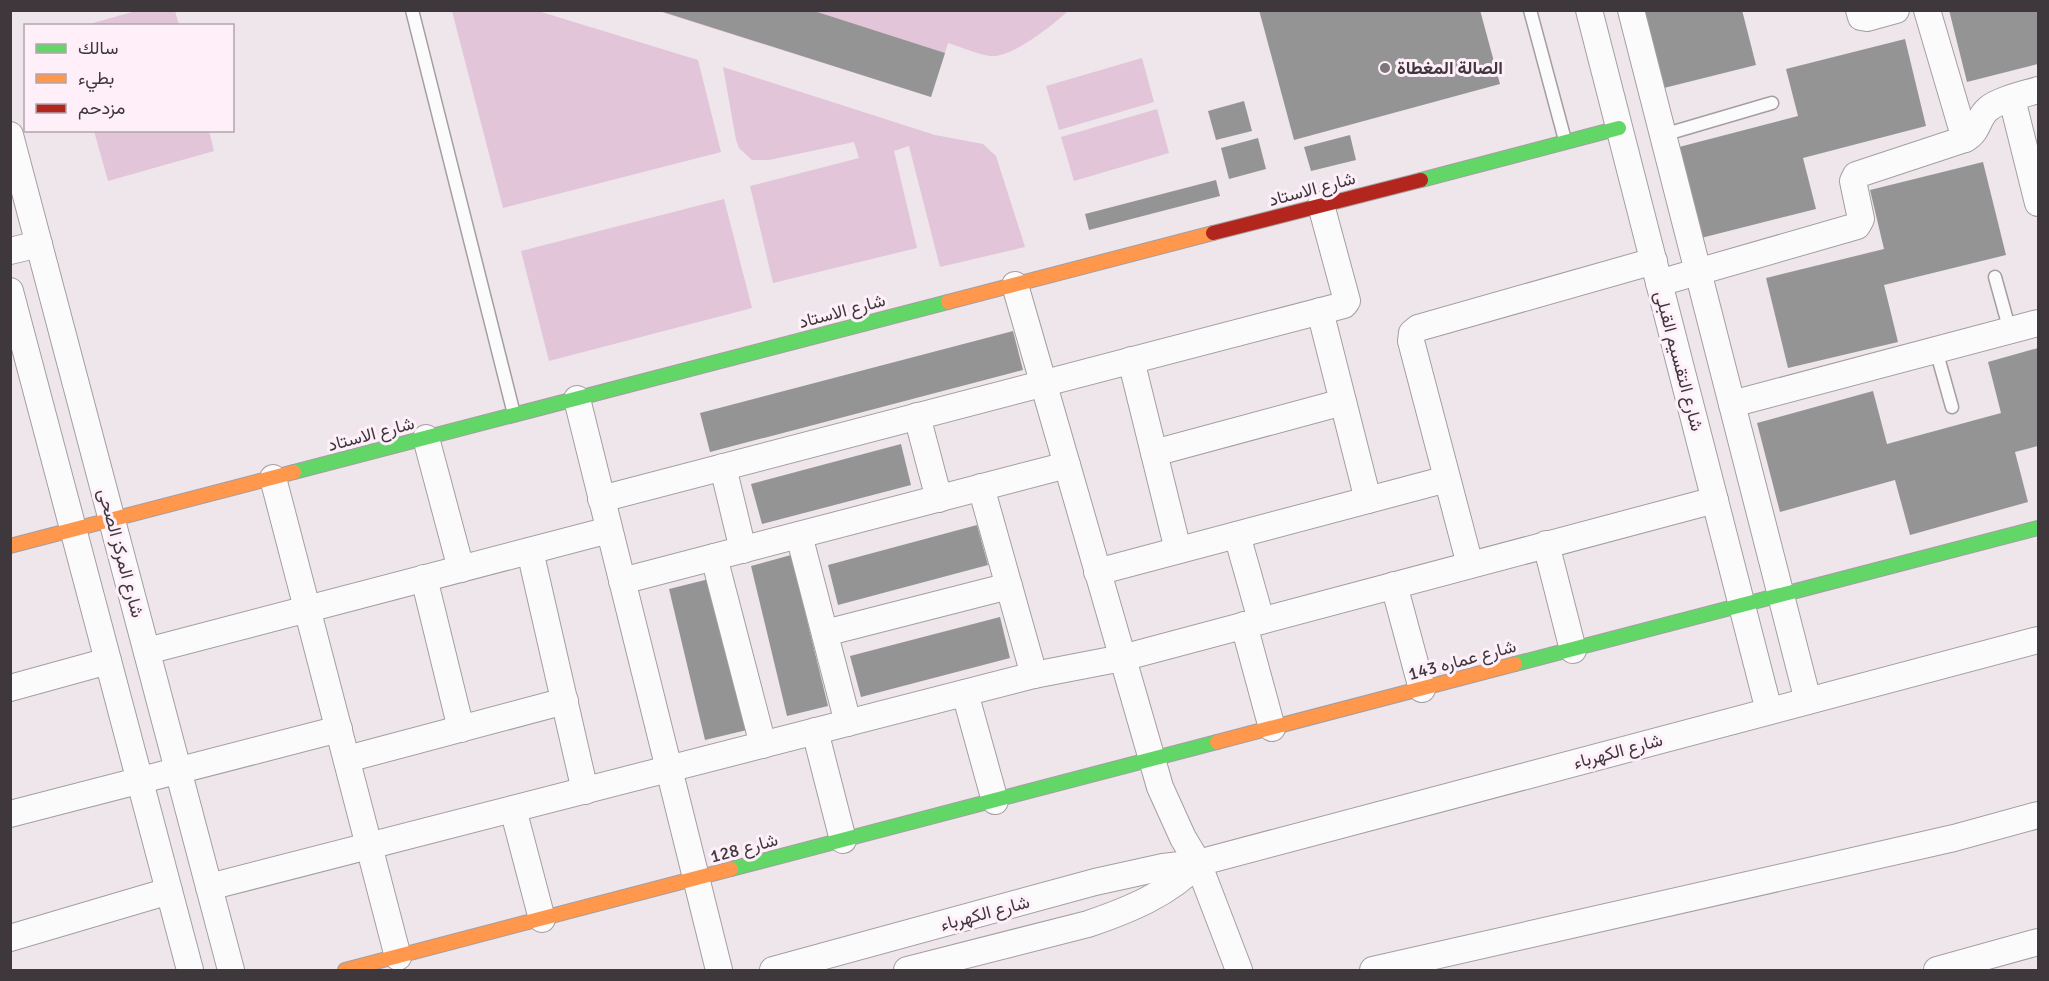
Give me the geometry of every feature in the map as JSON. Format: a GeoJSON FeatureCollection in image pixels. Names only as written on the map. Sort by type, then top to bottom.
{"type":"FeatureCollection","features":[{"type":"Feature","properties":{"kind":"street","name":"شارع التقسيم القبلى"},"geometry":{"type":"LineString","coordinates":[[1589,10],[1769,711]]}},
{"type":"Feature","properties":{"kind":"street"},"geometry":{"type":"LineString","coordinates":[[1631,10],[1808,701]]}},
{"type":"Feature","properties":{"kind":"street"},"geometry":{"type":"LineString","coordinates":[[1858,10],[1861,17],[1867,18],[1896,10]]}},
{"type":"Feature","properties":{"kind":"street"},"geometry":{"type":"LineString","coordinates":[[1927,10],[1965,139]]}},
{"type":"Feature","properties":{"kind":"street"},"geometry":{"type":"LineString","coordinates":[[1470,565],[1411,341],[1414,330],[1656,272],[1698,271],[1853,228],[1860,223],[1861,219],[1853,181],[1856,175],[1965,139],[1976,131],[1986,111],[1992,106],[2038,90]]}},
{"type":"Feature","properties":{"kind":"street"},"geometry":{"type":"LineString","coordinates":[[2012,99],[2038,203]]}},
{"type":"Feature","properties":{"kind":"street","name":"شارع الاستاد"},"geometry":{"type":"LineString","coordinates":[[10,546],[1619,128]]}},
{"type":"Feature","properties":{"kind":"street","name":"شارع المركز الصحى"},"geometry":{"type":"LineString","coordinates":[[10,135],[231,970]]}},
{"type":"Feature","properties":{"kind":"street"},"geometry":{"type":"LineString","coordinates":[[602,499],[1344,305],[1347,301],[1322,205]]}},
{"type":"Feature","properties":{"kind":"street"},"geometry":{"type":"LineString","coordinates":[[10,251],[39,243]]}},
{"type":"Feature","properties":{"kind":"street"},"geometry":{"type":"LineString","coordinates":[[1015,285],[1151,760],[1171,813],[1198,863],[1239,970]]}},
{"type":"Feature","properties":{"kind":"street"},"geometry":{"type":"LineString","coordinates":[[10,291],[190,970]]}},
{"type":"Feature","properties":{"kind":"street"},"geometry":{"type":"LineString","coordinates":[[1320,311],[1368,500]]}},
{"type":"Feature","properties":{"kind":"street"},"geometry":{"type":"LineString","coordinates":[[1732,404],[2038,323]]}},
{"type":"Feature","properties":{"kind":"street"},"geometry":{"type":"LineString","coordinates":[[1131,360],[1178,550]]}},
{"type":"Feature","properties":{"kind":"street"},"geometry":{"type":"LineString","coordinates":[[577,399],[719,970]]}},
{"type":"Feature","properties":{"kind":"street"},"geometry":{"type":"LineString","coordinates":[[1154,453],[1343,402]]}},
{"type":"Feature","properties":{"kind":"street"},"geometry":{"type":"LineString","coordinates":[[917,416],[939,499]]}},
{"type":"Feature","properties":{"kind":"street"},"geometry":{"type":"LineString","coordinates":[[426,438],[461,569]]}},
{"type":"Feature","properties":{"kind":"street"},"geometry":{"type":"LineString","coordinates":[[622,581],[1067,465]]}},
{"type":"Feature","properties":{"kind":"street"},"geometry":{"type":"LineString","coordinates":[[723,467],[742,550]]}},
{"type":"Feature","properties":{"kind":"street"},"geometry":{"type":"LineString","coordinates":[[273,478],[398,957]]}},
{"type":"Feature","properties":{"kind":"street"},"geometry":{"type":"LineString","coordinates":[[1097,572],[1447,479]]}},
{"type":"Feature","properties":{"kind":"street"},"geometry":{"type":"LineString","coordinates":[[981,488],[1034,675]]}},
{"type":"Feature","properties":{"kind":"street"},"geometry":{"type":"LineString","coordinates":[[209,887],[1034,675],[1122,658],[1715,500]]}},
{"type":"Feature","properties":{"kind":"street","name":"شارع عماره 143"},"geometry":{"type":"LineString","coordinates":[[1151,760],[2038,528]]}},
{"type":"Feature","properties":{"kind":"street"},"geometry":{"type":"LineString","coordinates":[[147,651],[609,530]]}},
{"type":"Feature","properties":{"kind":"street"},"geometry":{"type":"LineString","coordinates":[[799,535],[848,723]]}},
{"type":"Feature","properties":{"kind":"street"},"geometry":{"type":"LineString","coordinates":[[1237,535],[1272,728]]}},
{"type":"Feature","properties":{"kind":"street"},"geometry":{"type":"LineString","coordinates":[[1546,544],[1573,650]]}},
{"type":"Feature","properties":{"kind":"street"},"geometry":{"type":"LineString","coordinates":[[530,551],[585,791]]}},
{"type":"Feature","properties":{"kind":"street"},"geometry":{"type":"LineString","coordinates":[[714,557],[763,745]]}},
{"type":"Feature","properties":{"kind":"street"},"geometry":{"type":"LineString","coordinates":[[424,578],[461,729]]}},
{"type":"Feature","properties":{"kind":"street"},"geometry":{"type":"LineString","coordinates":[[1394,585],[1422,689]]}},
{"type":"Feature","properties":{"kind":"street"},"geometry":{"type":"LineString","coordinates":[[825,633],[1009,586]]}},
{"type":"Feature","properties":{"kind":"street","name":"شارع الكهرباء"},"geometry":{"type":"LineString","coordinates":[[773,970],[1095,882],[1163,867],[1198,863],[2038,640]]}},
{"type":"Feature","properties":{"kind":"street"},"geometry":{"type":"LineString","coordinates":[[10,688],[108,661]]}},
{"type":"Feature","properties":{"kind":"street"},"geometry":{"type":"LineString","coordinates":[[965,693],[995,801]]}},
{"type":"Feature","properties":{"kind":"street"},"geometry":{"type":"LineString","coordinates":[[347,759],[565,701]]}},
{"type":"Feature","properties":{"kind":"street"},"geometry":{"type":"LineString","coordinates":[[10,814],[339,729]]}},
{"type":"Feature","properties":{"kind":"street"},"geometry":{"type":"LineString","coordinates":[[815,731],[843,840]]}},
{"type":"Feature","properties":{"kind":"street","name":"شارع 128"},"geometry":{"type":"LineString","coordinates":[[345,970],[1151,760]]}},
{"type":"Feature","properties":{"kind":"street"},"geometry":{"type":"LineString","coordinates":[[513,809],[542,919]]}},
{"type":"Feature","properties":{"kind":"street"},"geometry":{"type":"LineString","coordinates":[[1372,970],[1954,838],[2038,815]]}},
{"type":"Feature","properties":{"kind":"street","name":"شارع الكهرباء"},"geometry":{"type":"LineString","coordinates":[[906,970],[1088,924],[1114,915],[1162,892],[1185,877],[1198,863]]}},
{"type":"Feature","properties":{"kind":"street"},"geometry":{"type":"LineString","coordinates":[[10,938],[169,891]]}},
{"type":"Feature","properties":{"kind":"street"},"geometry":{"type":"LineString","coordinates":[[1937,970],[2038,942]]}},
{"type":"Feature","properties":{"kind":"lane"},"geometry":{"type":"LineString","coordinates":[[412,10],[515,415]]}},
{"type":"Feature","properties":{"kind":"lane"},"geometry":{"type":"LineString","coordinates":[[1530,10],[1565,141]]}},
{"type":"Feature","properties":{"kind":"lane"},"geometry":{"type":"LineString","coordinates":[[1663,135],[1772,103]]}},
{"type":"Feature","properties":{"kind":"lane"},"geometry":{"type":"LineString","coordinates":[[1995,278],[2010,331]]}},
{"type":"Feature","properties":{"kind":"lane"},"geometry":{"type":"LineString","coordinates":[[1936,351],[1952,407]]}},
{"type":"Feature","properties":{"kind":"shaded area"},"geometry":{"type":"Polygon","coordinates":[[[139,10],[175,11],[179,24],[90,24],[139,10]]]}},
{"type":"Feature","properties":{"kind":"shaded area"},"geometry":{"type":"Polygon","coordinates":[[[452,11],[538,11],[698,60],[721,152],[503,208],[452,11]]]}},
{"type":"Feature","properties":{"kind":"shaded area"},"geometry":{"type":"Polygon","coordinates":[[[658,11],[1068,11],[1033,39],[1002,55],[984,55],[948,43],[931,97],[658,11]]]}},
{"type":"Feature","properties":{"kind":"shaded area"},"geometry":{"type":"Polygon","coordinates":[[[1142,58],[1154,102],[1059,130],[1046,86],[1142,58]]]}},
{"type":"Feature","properties":{"kind":"shaded area"},"geometry":{"type":"Polygon","coordinates":[[[723,67],[935,135],[983,144],[996,156],[1025,247],[940,267],[909,146],[894,151],[917,248],[773,283],[750,186],[859,158],[854,142],[769,160],[752,160],[739,148],[736,140],[723,67]]]}},
{"type":"Feature","properties":{"kind":"shaded area"},"geometry":{"type":"Polygon","coordinates":[[[1157,109],[1169,153],[1074,181],[1061,137],[1157,109]]]}},
{"type":"Feature","properties":{"kind":"shaded area"},"geometry":{"type":"Polygon","coordinates":[[[94,132],[209,132],[214,151],[108,181],[94,132]]]}},
{"type":"Feature","properties":{"kind":"shaded area"},"geometry":{"type":"Polygon","coordinates":[[[724,199],[752,308],[549,361],[521,251],[724,199]]]}},
{"type":"Feature","properties":{"kind":"building"},"geometry":{"type":"Polygon","coordinates":[[[811,10],[945,53],[931,97],[660,11],[811,10]]]}},
{"type":"Feature","properties":{"kind":"building","name":"الصالة المغطاة"},"geometry":{"type":"Polygon","coordinates":[[[1259,10],[1480,10],[1500,84],[1294,140],[1259,10]]]}},
{"type":"Feature","properties":{"kind":"building"},"geometry":{"type":"Polygon","coordinates":[[[1640,10],[1742,10],[1756,65],[1660,89],[1640,10]]]}},
{"type":"Feature","properties":{"kind":"building"},"geometry":{"type":"Polygon","coordinates":[[[1949,10],[2038,10],[2038,64],[1967,82],[1949,10]]]}},
{"type":"Feature","properties":{"kind":"building"},"geometry":{"type":"Polygon","coordinates":[[[1905,39],[1926,126],[1803,158],[1816,209],[1701,238],[1679,147],[1798,116],[1786,69],[1905,39]]]}},
{"type":"Feature","properties":{"kind":"building"},"geometry":{"type":"Polygon","coordinates":[[[1244,101],[1252,131],[1216,140],[1208,111],[1244,101]]]}},
{"type":"Feature","properties":{"kind":"building"},"geometry":{"type":"Polygon","coordinates":[[[1350,135],[1356,160],[1311,171],[1304,147],[1350,135]]]}},
{"type":"Feature","properties":{"kind":"building"},"geometry":{"type":"Polygon","coordinates":[[[1258,138],[1266,169],[1229,179],[1221,148],[1258,138]]]}},
{"type":"Feature","properties":{"kind":"building"},"geometry":{"type":"Polygon","coordinates":[[[1983,162],[2006,255],[1884,285],[1898,342],[1788,368],[1766,278],[1884,249],[1870,190],[1983,162]]]}},
{"type":"Feature","properties":{"kind":"building"},"geometry":{"type":"Polygon","coordinates":[[[1216,180],[1220,196],[1089,230],[1085,214],[1216,180]]]}},
{"type":"Feature","properties":{"kind":"building"},"geometry":{"type":"Polygon","coordinates":[[[1013,331],[1023,370],[710,452],[700,413],[1013,331]]]}},
{"type":"Feature","properties":{"kind":"building"},"geometry":{"type":"Polygon","coordinates":[[[2038,348],[2038,446],[2015,452],[2028,502],[1910,535],[1895,480],[1780,512],[1757,423],[1873,391],[1887,444],[2001,413],[1988,362],[2038,348]]]}},
{"type":"Feature","properties":{"kind":"building"},"geometry":{"type":"Polygon","coordinates":[[[901,444],[911,485],[762,524],[751,484],[901,444]]]}},
{"type":"Feature","properties":{"kind":"building"},"geometry":{"type":"Polygon","coordinates":[[[977,525],[988,565],[838,605],[828,565],[977,525]]]}},
{"type":"Feature","properties":{"kind":"building"},"geometry":{"type":"Polygon","coordinates":[[[791,555],[828,706],[787,716],[751,566],[791,555]]]}},
{"type":"Feature","properties":{"kind":"building"},"geometry":{"type":"Polygon","coordinates":[[[709,579],[747,730],[705,740],[669,589],[709,579]]]}},
{"type":"Feature","properties":{"kind":"building"},"geometry":{"type":"Polygon","coordinates":[[[1000,617],[1010,658],[861,697],[850,656],[1000,617]]]}},
{"type":"Feature","properties":{"kind":"traffic: fast"},"geometry":{"type":"LineString","coordinates":[[1421,180],[1619,128]]}},
{"type":"Feature","properties":{"kind":"traffic: fast"},"geometry":{"type":"LineString","coordinates":[[294,472],[948,302]]}},
{"type":"Feature","properties":{"kind":"traffic: fast"},"geometry":{"type":"LineString","coordinates":[[1515,664],[2038,528]]}},
{"type":"Feature","properties":{"kind":"traffic: fast"},"geometry":{"type":"LineString","coordinates":[[731,869],[1217,742]]}},
{"type":"Feature","properties":{"kind":"traffic: slow"},"geometry":{"type":"LineString","coordinates":[[948,302],[1213,233]]}},
{"type":"Feature","properties":{"kind":"traffic: slow"},"geometry":{"type":"LineString","coordinates":[[10,546],[294,472]]}},
{"type":"Feature","properties":{"kind":"traffic: slow"},"geometry":{"type":"LineString","coordinates":[[1217,742],[1515,664]]}},
{"type":"Feature","properties":{"kind":"traffic: slow"},"geometry":{"type":"LineString","coordinates":[[345,970],[731,869]]}},
{"type":"Feature","properties":{"kind":"traffic: jam"},"geometry":{"type":"LineString","coordinates":[[1213,233],[1421,180]]}},
{"type":"Feature","properties":{"kind":"place","name":"الصالة المغطاة"},"geometry":{"type":"Point","coordinates":[1385,68]}}]}
